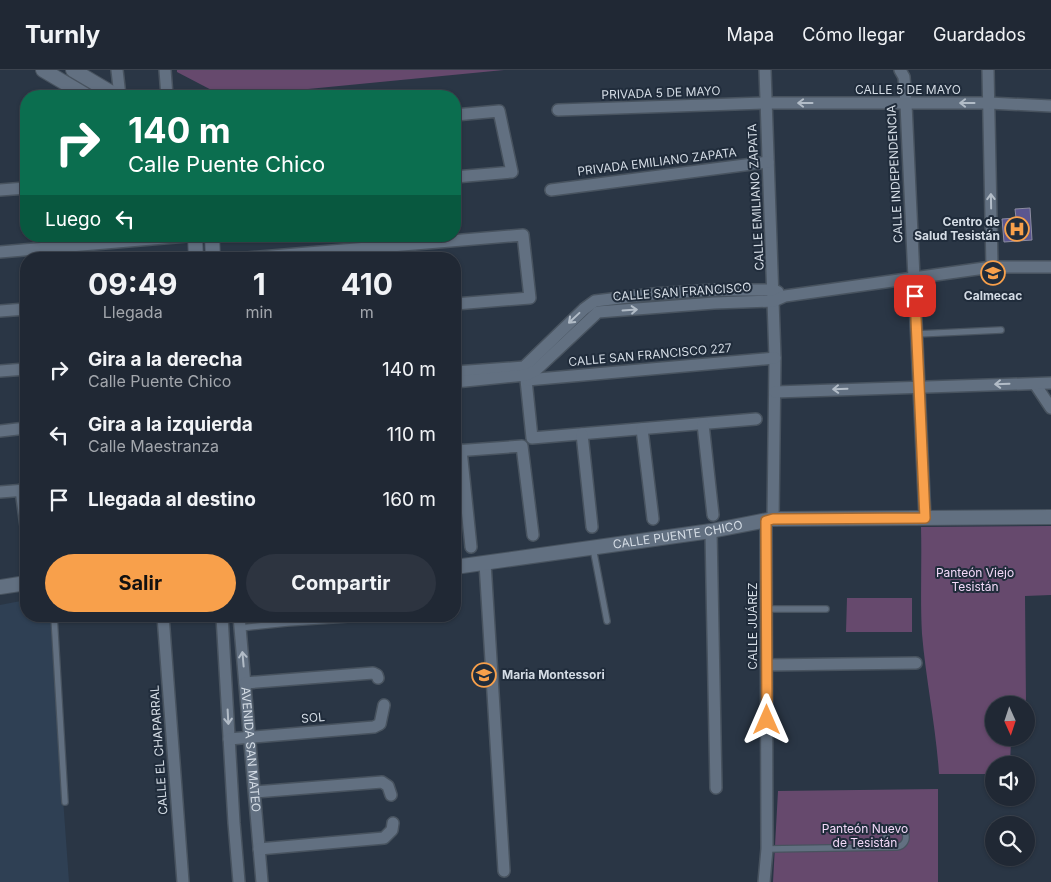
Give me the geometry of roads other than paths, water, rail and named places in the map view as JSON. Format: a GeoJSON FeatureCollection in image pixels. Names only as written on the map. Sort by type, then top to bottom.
{"type":"FeatureCollection","features":[{"type":"Feature","properties":{"kind":"main road"},"geometry":{"type":"LineString","coordinates":[[44,70],[77,90]]}},
{"type":"Feature","properties":{"kind":"main road"},"geometry":{"type":"LineString","coordinates":[[73,70],[108,90]]}},
{"type":"Feature","properties":{"kind":"main road","name":"CALLE PUENTE CHICO"},"geometry":{"type":"LineString","coordinates":[[461,566],[711,531],[770,520],[1051,517]]}},
{"type":"Feature","properties":{"kind":"main road"},"geometry":{"type":"LineString","coordinates":[[0,587],[20,584]]}},
{"type":"Feature","properties":{"kind":"street"},"geometry":{"type":"LineString","coordinates":[[116,70],[118,90]]}},
{"type":"Feature","properties":{"kind":"street"},"geometry":{"type":"LineString","coordinates":[[165,70],[167,90]]}},
{"type":"Feature","properties":{"kind":"street","name":"CALLE EMILIANO ZAPATA"},"geometry":{"type":"LineString","coordinates":[[765,70],[774,296]]}},
{"type":"Feature","properties":{"kind":"street","name":"CALLE INDEPENDENCIA"},"geometry":{"type":"LineString","coordinates":[[900,70],[904,77],[906,104],[925,518]]}},
{"type":"Feature","properties":{"kind":"street"},"geometry":{"type":"LineString","coordinates":[[988,70],[992,267]]}},
{"type":"Feature","properties":{"kind":"street","name":"CALLE 5 DE MAYO"},"geometry":{"type":"LineString","coordinates":[[765,103],[989,103],[1051,106]]}},
{"type":"Feature","properties":{"kind":"street","name":"PRIVADA 5 DE MAYO"},"geometry":{"type":"LineString","coordinates":[[558,110],[765,103]]}},
{"type":"Feature","properties":{"kind":"street"},"geometry":{"type":"LineString","coordinates":[[461,114],[499,111],[512,172],[461,176]]}},
{"type":"Feature","properties":{"kind":"street","name":"PRIVADA EMILIANO ZAPATA"},"geometry":{"type":"LineString","coordinates":[[551,190],[768,162]]}},
{"type":"Feature","properties":{"kind":"street"},"geometry":{"type":"LineString","coordinates":[[0,190],[20,188]]}},
{"type":"Feature","properties":{"kind":"street"},"geometry":{"type":"LineString","coordinates":[[461,240],[522,235],[530,298],[461,304]]}},
{"type":"Feature","properties":{"kind":"street"},"geometry":{"type":"LineString","coordinates":[[0,252],[117,242]]}},
{"type":"Feature","properties":{"kind":"street"},"geometry":{"type":"LineString","coordinates":[[319,252],[439,242]]}},
{"type":"Feature","properties":{"kind":"street","name":"CALLE SAN FRANCISCO"},"geometry":{"type":"LineString","coordinates":[[461,381],[526,374],[535,371],[594,308],[595,301],[713,290],[785,296],[992,267],[1051,266]]}},
{"type":"Feature","properties":{"kind":"street"},"geometry":{"type":"LineString","coordinates":[[713,290],[714,303]]}},
{"type":"Feature","properties":{"kind":"street"},"geometry":{"type":"LineString","coordinates":[[654,294],[655,308]]}},
{"type":"Feature","properties":{"kind":"street","name":"CALLE SAN FRANCISCO"},"geometry":{"type":"LineString","coordinates":[[594,308],[655,308],[774,296]]}},
{"type":"Feature","properties":{"kind":"street","name":"CALLE JUÁREZ"},"geometry":{"type":"LineString","coordinates":[[764,882],[767,849],[767,609],[775,392],[774,296]]}},
{"type":"Feature","properties":{"kind":"street"},"geometry":{"type":"LineString","coordinates":[[0,311],[20,309]]}},
{"type":"Feature","properties":{"kind":"street","name":"CALLE SAN FRANCISCO 227"},"geometry":{"type":"LineString","coordinates":[[526,374],[775,358]]}},
{"type":"Feature","properties":{"kind":"street"},"geometry":{"type":"LineString","coordinates":[[0,371],[20,369]]}},
{"type":"Feature","properties":{"kind":"street"},"geometry":{"type":"LineString","coordinates":[[461,372],[526,374],[532,438],[756,419]]}},
{"type":"Feature","properties":{"kind":"street"},"geometry":{"type":"LineString","coordinates":[[775,392],[1051,383]]}},
{"type":"Feature","properties":{"kind":"street"},"geometry":{"type":"LineString","coordinates":[[1035,384],[1051,408]]}},
{"type":"Feature","properties":{"kind":"street"},"geometry":{"type":"LineString","coordinates":[[703,424],[713,515]]}},
{"type":"Feature","properties":{"kind":"street"},"geometry":{"type":"LineString","coordinates":[[0,431],[20,429]]}},
{"type":"Feature","properties":{"kind":"street"},"geometry":{"type":"LineString","coordinates":[[642,429],[653,519]]}},
{"type":"Feature","properties":{"kind":"street"},"geometry":{"type":"LineString","coordinates":[[582,434],[592,527]]}},
{"type":"Feature","properties":{"kind":"street"},"geometry":{"type":"LineString","coordinates":[[461,450],[522,446],[533,535]]}},
{"type":"Feature","properties":{"kind":"street"},"geometry":{"type":"LineString","coordinates":[[461,473],[471,548]]}},
{"type":"Feature","properties":{"kind":"street"},"geometry":{"type":"LineString","coordinates":[[0,492],[20,490]]}},
{"type":"Feature","properties":{"kind":"street"},"geometry":{"type":"LineString","coordinates":[[711,531],[716,788]]}},
{"type":"Feature","properties":{"kind":"street"},"geometry":{"type":"LineString","coordinates":[[485,563],[504,871]]}},
{"type":"Feature","properties":{"kind":"street","name":"CALLE EL CHAPARRAL"},"geometry":{"type":"LineString","coordinates":[[163,622],[183,882]]}},
{"type":"Feature","properties":{"kind":"street","name":"AVENIDA SAN MATEO"},"geometry":{"type":"LineString","coordinates":[[222,622],[239,882]]}},
{"type":"Feature","properties":{"kind":"street","name":"AVENIDA SAN MATEO"},"geometry":{"type":"LineString","coordinates":[[240,622],[262,882]]}},
{"type":"Feature","properties":{"kind":"street"},"geometry":{"type":"LineString","coordinates":[[767,665],[916,663]]}},
{"type":"Feature","properties":{"kind":"street"},"geometry":{"type":"LineString","coordinates":[[245,683],[373,673],[378,678]]}},
{"type":"Feature","properties":{"kind":"street","name":"SOL"},"geometry":{"type":"LineString","coordinates":[[229,739],[374,727],[380,724],[384,705]]}},
{"type":"Feature","properties":{"kind":"street"},"geometry":{"type":"LineString","coordinates":[[255,792],[382,782],[388,786],[391,795]]}},
{"type":"Feature","properties":{"kind":"street"},"geometry":{"type":"LineString","coordinates":[[259,848],[384,838],[392,830],[393,823]]}},
{"type":"Feature","properties":{"kind":"lane"},"geometry":{"type":"LineString","coordinates":[[917,334],[1001,330]]}},
{"type":"Feature","properties":{"kind":"lane"},"geometry":{"type":"LineString","coordinates":[[593,548],[607,621]]}},
{"type":"Feature","properties":{"kind":"lane"},"geometry":{"type":"LineString","coordinates":[[767,609],[826,609]]}},
{"type":"Feature","properties":{"kind":"lane"},"geometry":{"type":"LineString","coordinates":[[54,622],[65,802]]}},
{"type":"Feature","properties":{"kind":"lane"},"geometry":{"type":"LineString","coordinates":[[240,622],[302,622]]}},
{"type":"Feature","properties":{"kind":"lane"},"geometry":{"type":"LineString","coordinates":[[767,849],[894,847]]}},
{"type":"Feature","properties":{"kind":"place","name":"Centro de Salud Tesistán"},"geometry":{"type":"Point","coordinates":[1017,229]}},
{"type":"Feature","properties":{"kind":"place","name":"Calmecac"},"geometry":{"type":"Point","coordinates":[993,273]}},
{"type":"Feature","properties":{"kind":"place","name":"Maria Montessori"},"geometry":{"type":"Point","coordinates":[484,675]}},
{"type":"Feature","properties":{"kind":"park label","name":"Panteón Viejo Tesistán"},"geometry":{"type":"Point","coordinates":[975,580]}},
{"type":"Feature","properties":{"kind":"park label","name":"Panteón Nuevo de Tesistán"},"geometry":{"type":"Point","coordinates":[865,836]}}]}
